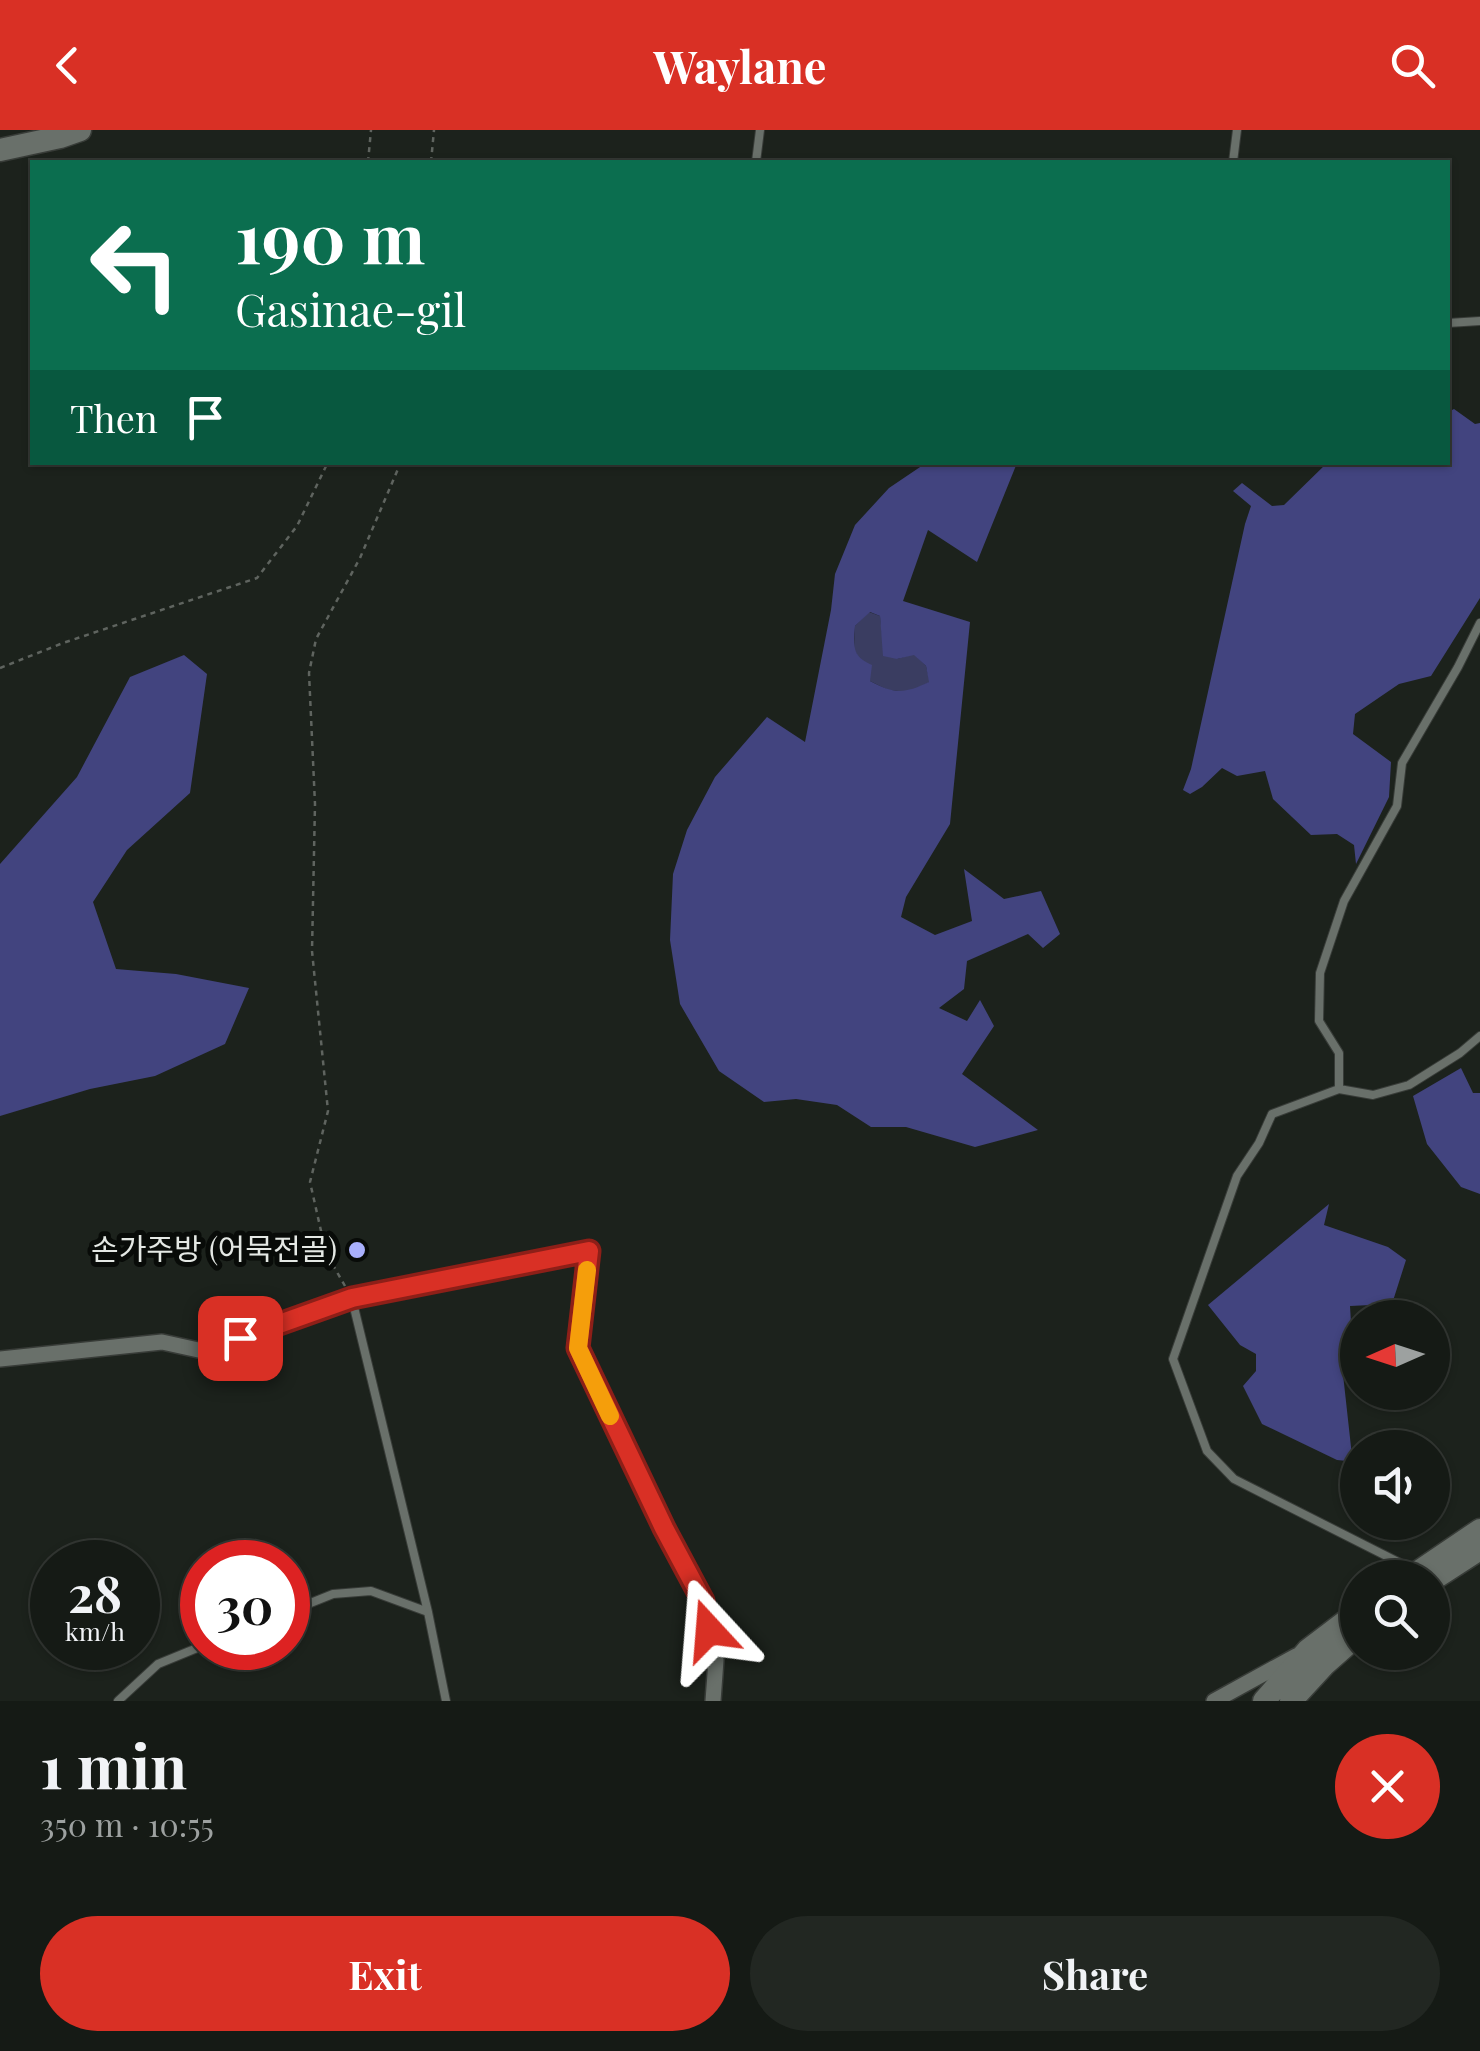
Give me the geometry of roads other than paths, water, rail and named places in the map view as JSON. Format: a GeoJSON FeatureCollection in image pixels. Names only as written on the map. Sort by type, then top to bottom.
{"type":"FeatureCollection","features":[{"type":"Feature","properties":{"kind":"main road"},"geometry":{"type":"LineString","coordinates":[[0,150],[80,130]]}},
{"type":"Feature","properties":{"kind":"main road"},"geometry":{"type":"LineString","coordinates":[[1441,1560],[1480,1530]]}},
{"type":"Feature","properties":{"kind":"main road"},"geometry":{"type":"LineString","coordinates":[[1450,1563],[1480,1550]]}},
{"type":"Feature","properties":{"kind":"main road"},"geometry":{"type":"LineString","coordinates":[[1264,1701],[1308,1650],[1340,1626]]}},
{"type":"Feature","properties":{"kind":"main road"},"geometry":{"type":"LineString","coordinates":[[1291,1701],[1340,1650]]}},
{"type":"Feature","properties":{"kind":"street"},"geometry":{"type":"LineString","coordinates":[[0,1359],[162,1342],[203,1351],[352,1298],[589,1251],[578,1348],[703,1601],[716,1660],[713,1701]]}},
{"type":"Feature","properties":{"kind":"street"},"geometry":{"type":"LineString","coordinates":[[1214,1701],[1308,1650]]}},
{"type":"Feature","properties":{"kind":"lane"},"geometry":{"type":"LineString","coordinates":[[756,160],[760,130]]}},
{"type":"Feature","properties":{"kind":"lane"},"geometry":{"type":"LineString","coordinates":[[1233,160],[1237,130]]}},
{"type":"Feature","properties":{"kind":"lane"},"geometry":{"type":"LineString","coordinates":[[1450,323],[1480,322]]}},
{"type":"Feature","properties":{"kind":"lane"},"geometry":{"type":"LineString","coordinates":[[1339,1089],[1339,1053],[1320,1021],[1320,973],[1344,901],[1397,806],[1402,763],[1480,623]]}},
{"type":"Feature","properties":{"kind":"lane"},"geometry":{"type":"LineString","coordinates":[[1389,1560],[1234,1479],[1220,1466],[1207,1451],[1174,1359],[1237,1176],[1272,1114],[1339,1089],[1373,1095],[1409,1085],[1480,1036]]}},
{"type":"Feature","properties":{"kind":"lane"},"geometry":{"type":"LineString","coordinates":[[352,1298],[446,1701]]}},
{"type":"Feature","properties":{"kind":"lane"},"geometry":{"type":"LineString","coordinates":[[310,1603],[332,1594],[370,1590],[428,1612]]}},
{"type":"Feature","properties":{"kind":"lane"},"geometry":{"type":"LineString","coordinates":[[118,1701],[158,1664],[180,1655]]}},
{"type":"Feature","properties":{"kind":"place","name":"손가주방 (어묵전골)"},"geometry":{"type":"Point","coordinates":[357,1250]}}]}
